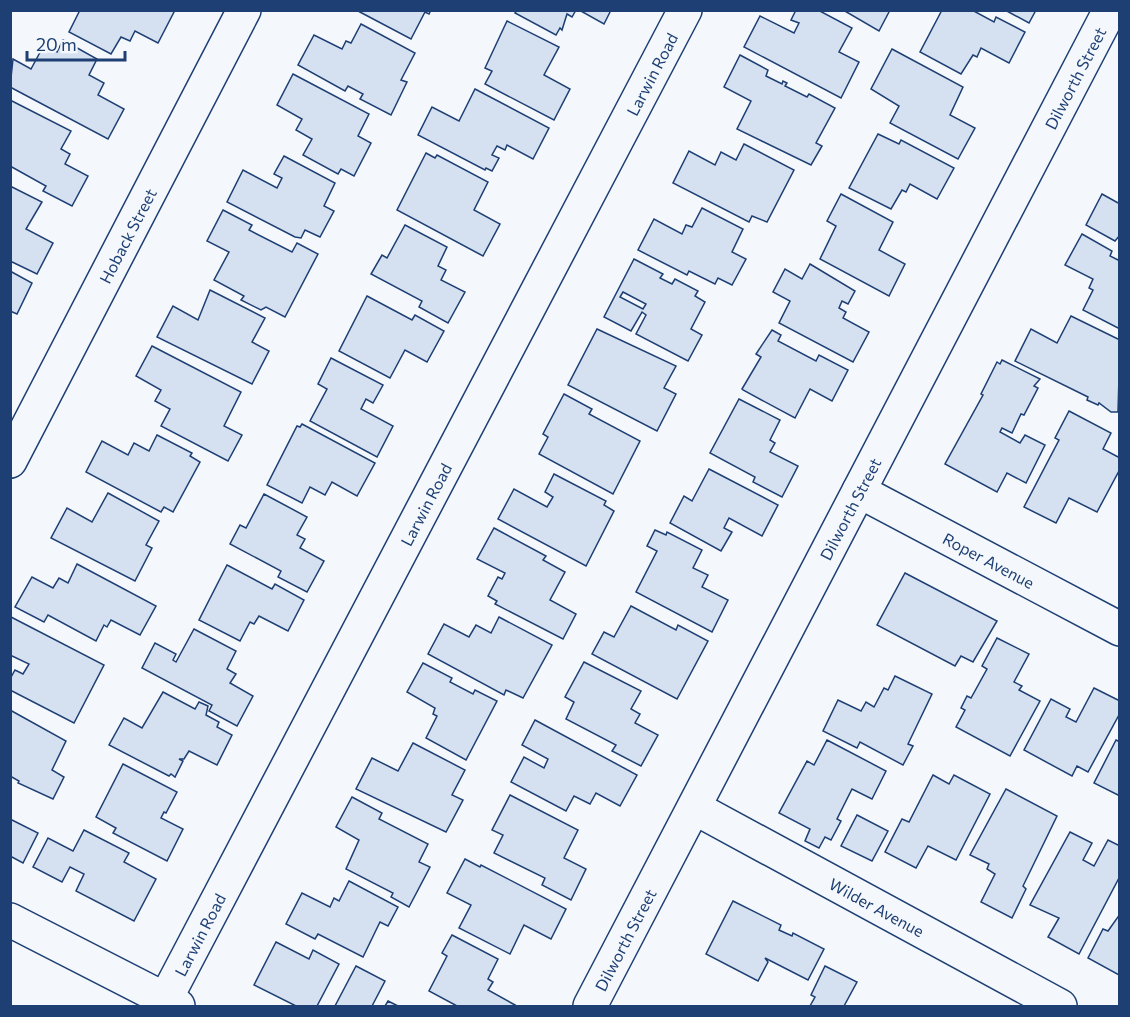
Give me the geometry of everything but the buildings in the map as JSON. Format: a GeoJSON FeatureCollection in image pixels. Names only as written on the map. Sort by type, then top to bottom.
{"type":"FeatureCollection","features":[{"type":"Feature","properties":{"kind":"street","name":"Hoback Street"},"geometry":{"type":"LineString","coordinates":[[10,461],[244,10]]}},
{"type":"Feature","properties":{"kind":"street","name":"Larwin Road"},"geometry":{"type":"LineString","coordinates":[[171,1003],[684,10]]}},
{"type":"Feature","properties":{"kind":"street","name":"Dilworth Street"},"geometry":{"type":"LineString","coordinates":[[590,1006],[1110,10]]}},
{"type":"Feature","properties":{"kind":"street","name":"Roper Avenue"},"geometry":{"type":"LineString","coordinates":[[859,491],[1119,629]]}},
{"type":"Feature","properties":{"kind":"street","name":"Wilder Avenue"},"geometry":{"type":"LineString","coordinates":[[695,808],[1060,1006]]}},
{"type":"Feature","properties":{"kind":"street"},"geometry":{"type":"LineString","coordinates":[[10,920],[171,1003]]}}]}
